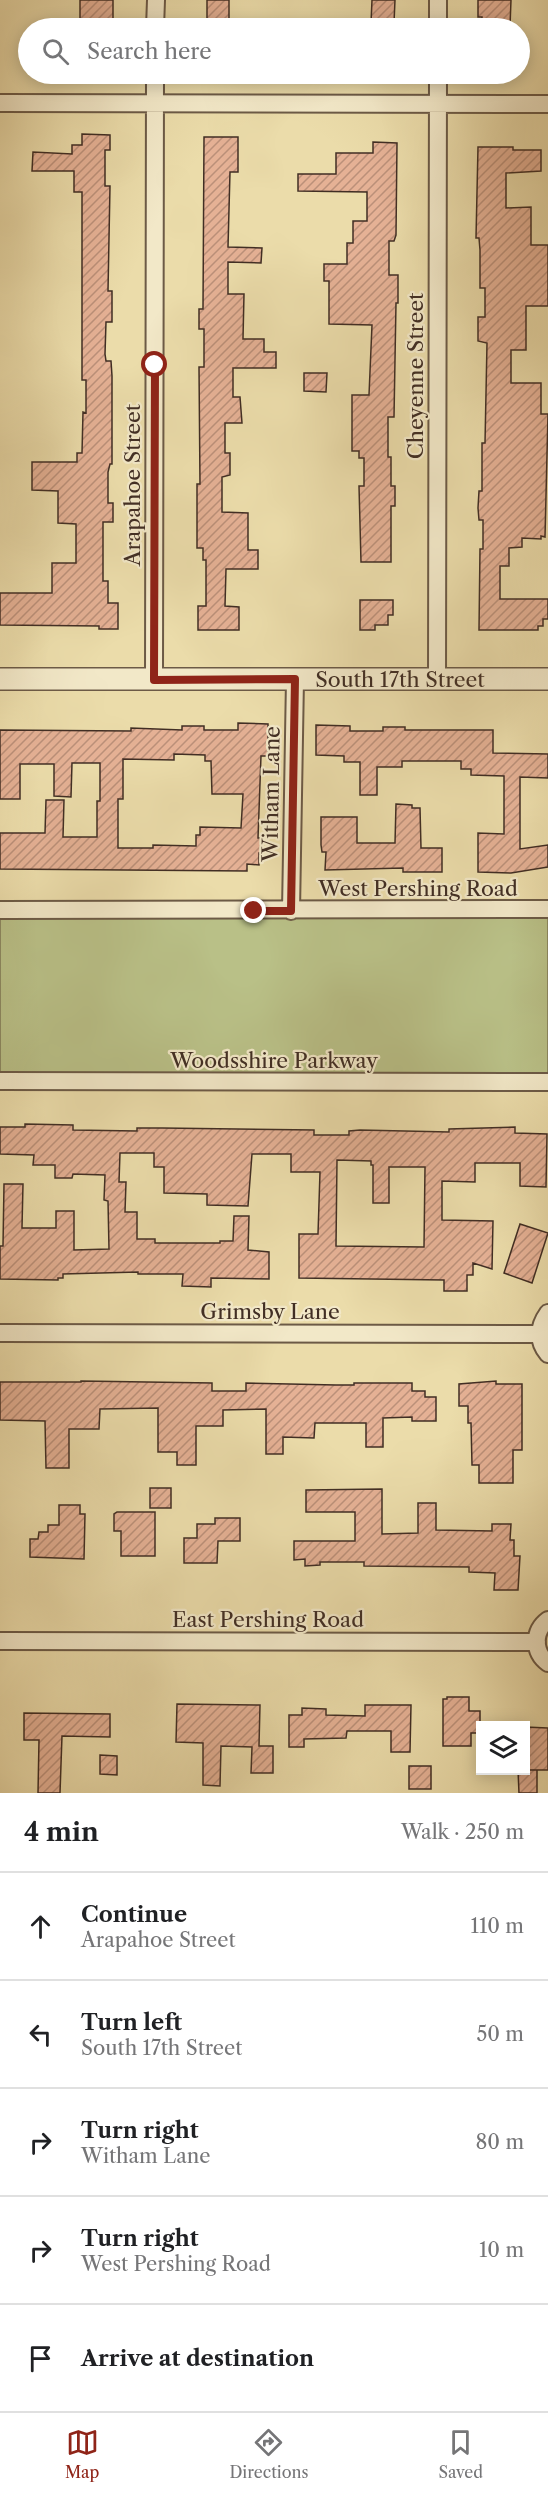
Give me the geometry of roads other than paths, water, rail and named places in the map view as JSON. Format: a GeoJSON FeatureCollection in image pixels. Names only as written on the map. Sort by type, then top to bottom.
{"type":"FeatureCollection","features":[{"type":"Feature","properties":{"kind":"street"},"geometry":{"type":"LineString","coordinates":[[156,0],[156,18]]}},
{"type":"Feature","properties":{"kind":"street"},"geometry":{"type":"LineString","coordinates":[[438,0],[438,18]]}},
{"type":"Feature","properties":{"kind":"street","name":"Arapahoe Street"},"geometry":{"type":"LineString","coordinates":[[154,680],[155,84]]}},
{"type":"Feature","properties":{"kind":"street","name":"Cheyenne Street"},"geometry":{"type":"LineString","coordinates":[[437,679],[438,84]]}},
{"type":"Feature","properties":{"kind":"street"},"geometry":{"type":"LineString","coordinates":[[0,103],[548,105]]}},
{"type":"Feature","properties":{"kind":"street","name":"South 17th Street"},"geometry":{"type":"LineString","coordinates":[[0,679],[548,679]]}},
{"type":"Feature","properties":{"kind":"street","name":"Witham Lane"},"geometry":{"type":"LineString","coordinates":[[291,911],[295,679]]}},
{"type":"Feature","properties":{"kind":"street","name":"West Pershing Road"},"geometry":{"type":"LineString","coordinates":[[0,910],[548,909]]}},
{"type":"Feature","properties":{"kind":"street","name":"Woodsshire Parkway"},"geometry":{"type":"LineString","coordinates":[[0,1081],[548,1082]]}},
{"type":"Feature","properties":{"kind":"street"},"geometry":{"type":"LineString","coordinates":[[548,1313],[543,1320],[539,1334],[540,1341],[548,1354]]}},
{"type":"Feature","properties":{"kind":"street","name":"Grimsby Lane"},"geometry":{"type":"LineString","coordinates":[[0,1334],[539,1334]]}},
{"type":"Feature","properties":{"kind":"street"},"geometry":{"type":"LineString","coordinates":[[548,1620],[540,1628],[537,1642],[540,1655],[548,1663]]}},
{"type":"Feature","properties":{"kind":"street","name":"East Pershing Road"},"geometry":{"type":"LineString","coordinates":[[0,1641],[537,1642]]}}]}
